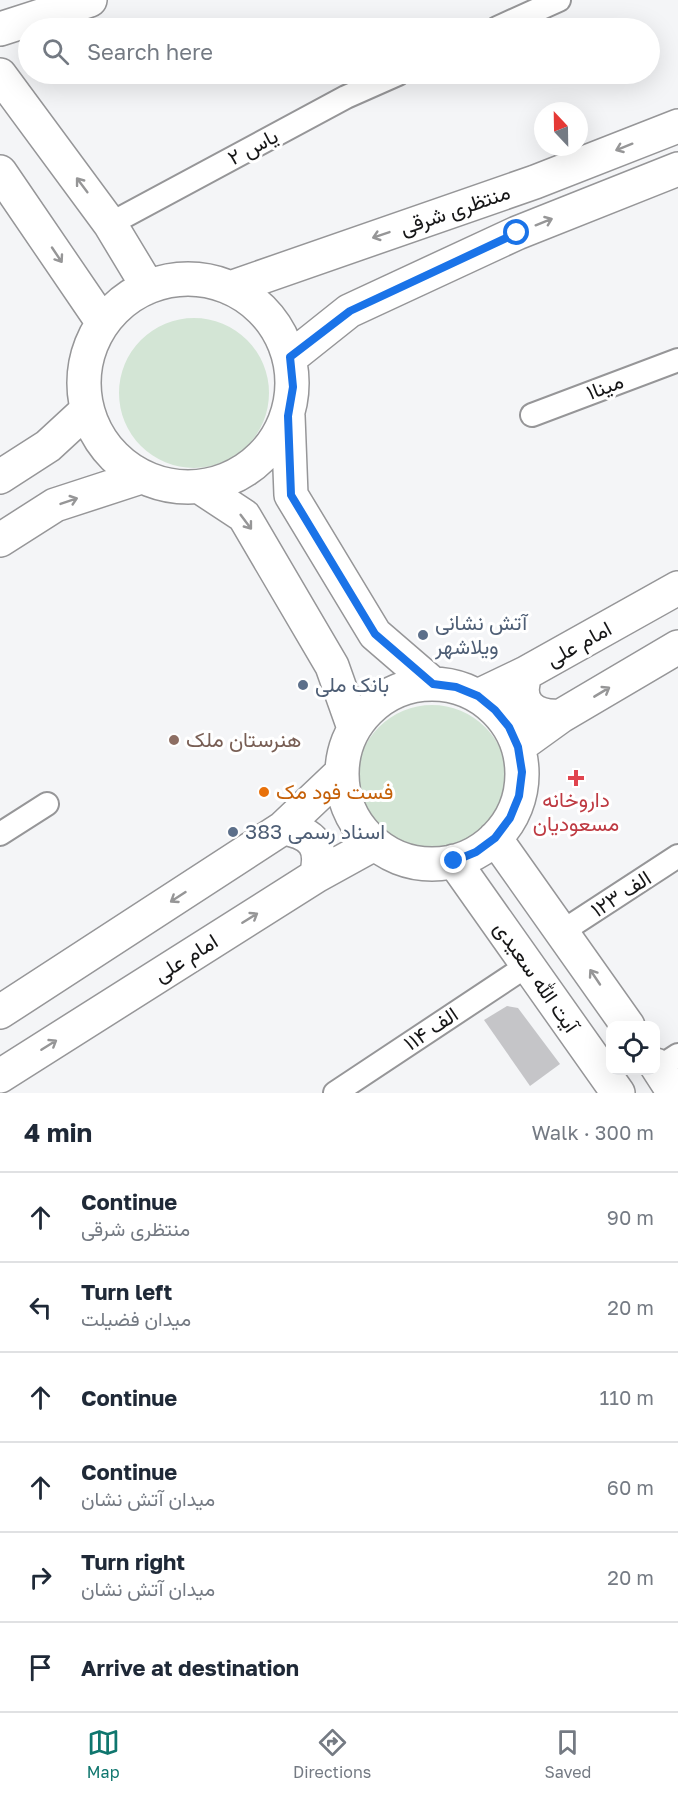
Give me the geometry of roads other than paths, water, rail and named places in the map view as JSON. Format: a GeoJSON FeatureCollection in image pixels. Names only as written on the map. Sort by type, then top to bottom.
{"type":"FeatureCollection","features":[{"type":"Feature","properties":{"kind":"main road"},"geometry":{"type":"LineString","coordinates":[[34,18],[90,0]]}},
{"type":"Feature","properties":{"kind":"main road"},"geometry":{"type":"LineString","coordinates":[[0,29],[18,23]]}},
{"type":"Feature","properties":{"kind":"main road"},"geometry":{"type":"LineString","coordinates":[[0,75],[110,224],[148,287]]}},
{"type":"Feature","properties":{"kind":"main road","name":"منتظری شرقی"},"geometry":{"type":"LineString","coordinates":[[230,288],[536,182],[678,126]]}},
{"type":"Feature","properties":{"kind":"main road","name":"منتظری شرقی"},"geometry":{"type":"LineString","coordinates":[[290,357],[350,311],[517,233],[678,169]]}},
{"type":"Feature","properties":{"kind":"main road"},"geometry":{"type":"LineString","coordinates":[[0,172],[103,323]]}},
{"type":"Feature","properties":{"kind":"main road"},"geometry":{"type":"LineString","coordinates":[[288,416],[274,442],[254,464],[229,480],[200,487],[170,486],[141,477],[116,460],[104,445],[87,410],[84,380],[89,350],[103,323],[123,302],[148,287],[176,280],[203,280],[230,288],[257,305],[277,328],[290,357],[293,387],[288,416],[291,495],[375,634],[433,684]]}},
{"type":"Feature","properties":{"kind":"main road"},"geometry":{"type":"LineString","coordinates":[[2,476],[48,446],[87,410]]}},
{"type":"Feature","properties":{"kind":"main road"},"geometry":{"type":"LineString","coordinates":[[2,476],[14,480],[28,497],[33,520]]}},
{"type":"Feature","properties":{"kind":"main road"},"geometry":{"type":"LineString","coordinates":[[0,540],[55,505],[141,477]]}},
{"type":"Feature","properties":{"kind":"main road"},"geometry":{"type":"LineString","coordinates":[[200,487],[244,516],[332,666],[354,728]]}},
{"type":"Feature","properties":{"kind":"main road","name":"امام علی"},"geometry":{"type":"LineString","coordinates":[[478,696],[526,673],[678,588]]}},
{"type":"Feature","properties":{"kind":"main road"},"geometry":{"type":"LineString","coordinates":[[518,747],[561,716],[678,646]]}},
{"type":"Feature","properties":{"kind":"main road"},"geometry":{"type":"LineString","coordinates":[[526,673],[522,684],[522,695],[528,706],[545,717],[561,716]]}},
{"type":"Feature","properties":{"kind":"main road"},"geometry":{"type":"LineString","coordinates":[[433,684],[456,687],[478,696],[502,718],[518,747],[522,772],[519,796],[510,818],[495,838],[476,852],[454,861],[426,864],[399,858],[374,844],[356,824],[348,808],[341,773],[344,750],[354,728],[374,705],[402,689],[433,684]]}},
{"type":"Feature","properties":{"kind":"main road"},"geometry":{"type":"LineString","coordinates":[[0,1012],[283,828],[341,773]]}},
{"type":"Feature","properties":{"kind":"main road"},"geometry":{"type":"LineString","coordinates":[[283,828],[299,831],[310,838],[318,848],[320,862],[316,876]]}},
{"type":"Feature","properties":{"kind":"main road"},"geometry":{"type":"LineString","coordinates":[[495,838],[625,1021]]}},
{"type":"Feature","properties":{"kind":"main road","name":"امام علی"},"geometry":{"type":"LineString","coordinates":[[0,1076],[316,876],[374,844]]}},
{"type":"Feature","properties":{"kind":"main road","name":"آیت الله سعیدی"},"geometry":{"type":"LineString","coordinates":[[454,861],[618,1093]]}},
{"type":"Feature","properties":{"kind":"main road"},"geometry":{"type":"LineString","coordinates":[[487,908],[527,881]]}},
{"type":"Feature","properties":{"kind":"street"},"geometry":{"type":"LineString","coordinates":[[519,18],[559,0]]}},
{"type":"Feature","properties":{"kind":"street","name":"یاس ۲"},"geometry":{"type":"LineString","coordinates":[[110,224],[346,97],[375,84]]}},
{"type":"Feature","properties":{"kind":"street","name":"مینا۱"},"geometry":{"type":"LineString","coordinates":[[532,415],[678,360]]}},
{"type":"Feature","properties":{"kind":"street"},"geometry":{"type":"LineString","coordinates":[[0,834],[47,804]]}},
{"type":"Feature","properties":{"kind":"street","name":"۱۲۳ الف"},"geometry":{"type":"LineString","coordinates":[[563,931],[678,856]]}},
{"type":"Feature","properties":{"kind":"street","name":"۱۱۴ الف"},"geometry":{"type":"LineString","coordinates":[[335,1093],[528,965]]}},
{"type":"Feature","properties":{"kind":"place","name":"آتش نشانی ویلاشهر"},"geometry":{"type":"Point","coordinates":[423,635]}},
{"type":"Feature","properties":{"kind":"place","name":"بانک ملی"},"geometry":{"type":"Point","coordinates":[303,685]}},
{"type":"Feature","properties":{"kind":"place","name":"هنرستان ملک"},"geometry":{"type":"Point","coordinates":[174,740]}},
{"type":"Feature","properties":{"kind":"place","name":"داروخانه مسعودیان"},"geometry":{"type":"Point","coordinates":[576,778]}},
{"type":"Feature","properties":{"kind":"place","name":"فست فود مک"},"geometry":{"type":"Point","coordinates":[264,792]}},
{"type":"Feature","properties":{"kind":"place","name":"اسناد رسمی 383"},"geometry":{"type":"Point","coordinates":[233,832]}}]}
